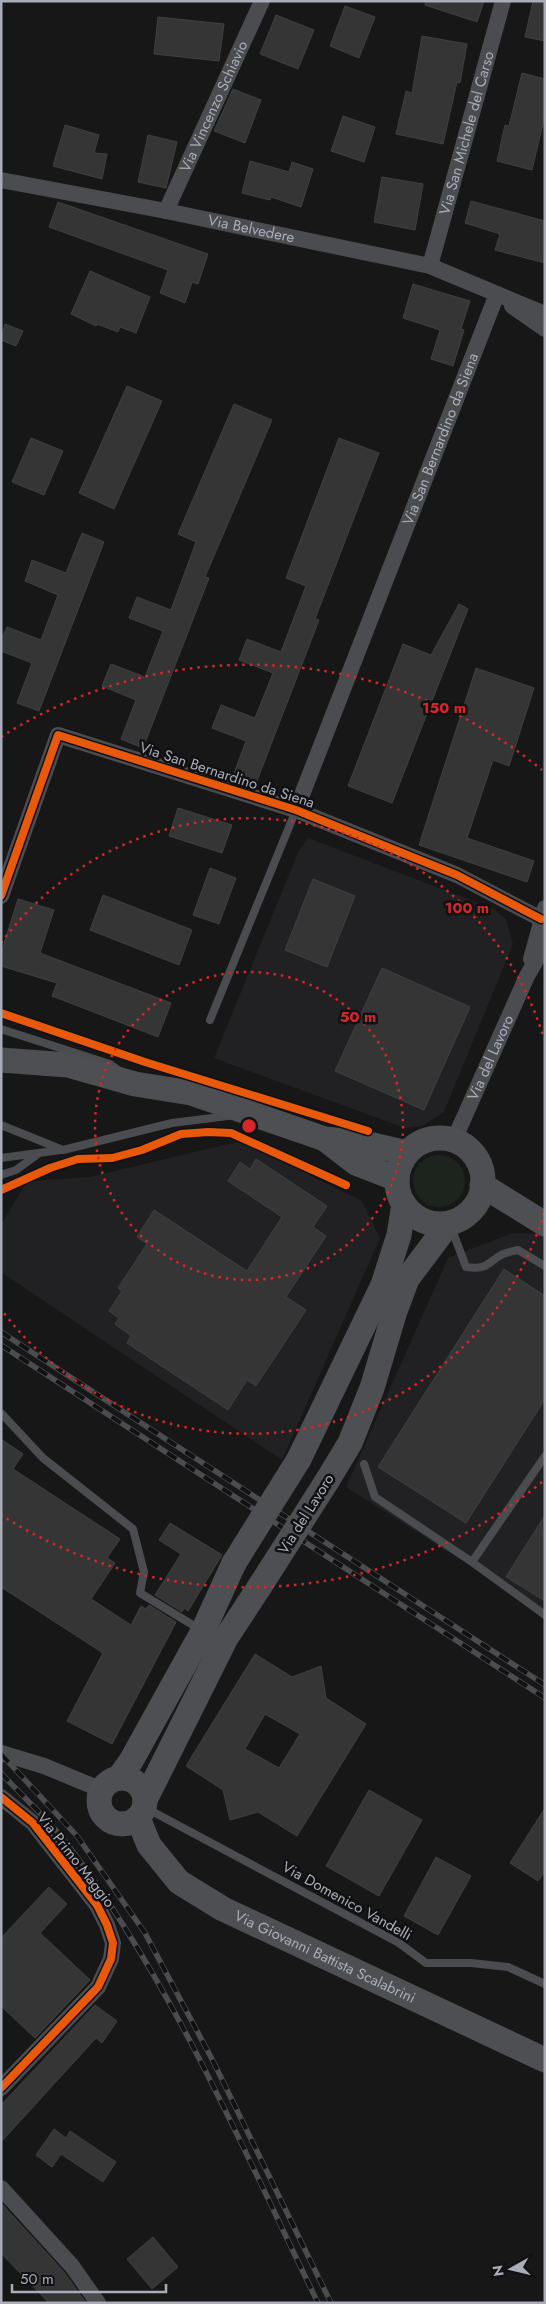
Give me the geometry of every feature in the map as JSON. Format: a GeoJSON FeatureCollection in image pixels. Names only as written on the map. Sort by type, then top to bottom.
{"type":"FeatureCollection","features":[{"type":"Feature","properties":{"kind":"main road"},"geometry":{"type":"LineString","coordinates":[[1,1060],[68,1065],[135,1084],[191,1093],[325,1140],[364,1143],[407,1153]]}},
{"type":"Feature","properties":{"kind":"main road"},"geometry":{"type":"LineString","coordinates":[[442,1138],[454,1140],[467,1147],[476,1158],[482,1171],[482,1186],[479,1198],[472,1210],[462,1218],[449,1223],[436,1224],[423,1221],[413,1215],[404,1204],[398,1192],[397,1179],[400,1165],[407,1153],[417,1144],[429,1139],[442,1138]]}},
{"type":"Feature","properties":{"kind":"main road"},"geometry":{"type":"LineString","coordinates":[[325,1140],[356,1163],[397,1179]]}},
{"type":"Feature","properties":{"kind":"main road"},"geometry":{"type":"LineString","coordinates":[[482,1186],[537,1221]]}},
{"type":"Feature","properties":{"kind":"main road"},"geometry":{"type":"LineString","coordinates":[[110,1784],[136,1782],[144,1793],[136,1812],[107,1818],[102,1813],[100,1805],[110,1784],[132,1761],[203,1631],[234,1563],[299,1459],[383,1285],[399,1235],[404,1204]]}},
{"type":"Feature","properties":{"kind":"main road"},"geometry":{"type":"LineString","coordinates":[[472,1210],[537,1221]]}},
{"type":"Feature","properties":{"kind":"main road","name":"Via del Lavoro"},"geometry":{"type":"LineString","coordinates":[[136,1812],[226,1638],[328,1481],[350,1443],[372,1388],[395,1311],[407,1279],[449,1223]]}},
{"type":"Feature","properties":{"kind":"main road","name":"Via Giovanni Battista Scalabrini"},"geometry":{"type":"LineString","coordinates":[[136,1812],[149,1845],[179,1882],[223,1909],[545,2060]]}},
{"type":"Feature","properties":{"kind":"street","name":"Via Vincenzo Schiavio"},"geometry":{"type":"LineString","coordinates":[[166,211],[262,1]]}},
{"type":"Feature","properties":{"kind":"street","name":"Via San Michele del Carso"},"geometry":{"type":"LineString","coordinates":[[430,266],[503,1]]}},
{"type":"Feature","properties":{"kind":"street","name":"Via Belvedere"},"geometry":{"type":"LineString","coordinates":[[1,180],[166,211],[430,266],[545,314]]}},
{"type":"Feature","properties":{"kind":"street","name":"Via Belvedere"},"geometry":{"type":"LineString","coordinates":[[497,294],[545,328]]}},
{"type":"Feature","properties":{"kind":"street","name":"Via San Bernardino da Siena"},"geometry":{"type":"LineString","coordinates":[[296,810],[497,294]]}},
{"type":"Feature","properties":{"kind":"street","name":"Via San Bernardino da Siena"},"geometry":{"type":"LineString","coordinates":[[1,896],[58,735],[296,810],[457,875],[543,913]]}},
{"type":"Feature","properties":{"kind":"street","name":"Via del Lavoro"},"geometry":{"type":"LineString","coordinates":[[526,976],[543,913]]}},
{"type":"Feature","properties":{"kind":"street","name":"Via del Lavoro"},"geometry":{"type":"LineString","coordinates":[[454,1140],[526,976],[545,945]]}},
{"type":"Feature","properties":{"kind":"street"},"geometry":{"type":"LineString","coordinates":[[1,1753],[110,1784]]}},
{"type":"Feature","properties":{"kind":"street","name":"Via Primo Maggio"},"geometry":{"type":"LineString","coordinates":[[1,1797],[33,1823],[97,1905],[107,1924],[113,1943],[111,1959],[98,1986],[1,2088]]}},
{"type":"Feature","properties":{"kind":"street"},"geometry":{"type":"LineString","coordinates":[[1,2188],[72,2266],[98,2303]]}},
{"type":"Feature","properties":{"kind":"lane","name":"Via San Bernardino da Siena"},"geometry":{"type":"LineString","coordinates":[[210,1020],[296,810]]}},
{"type":"Feature","properties":{"kind":"lane"},"geometry":{"type":"LineString","coordinates":[[1,1029],[110,1064],[135,1084]]}},
{"type":"Feature","properties":{"kind":"lane"},"geometry":{"type":"LineString","coordinates":[[1,1158],[64,1150],[172,1123],[205,1118],[232,1116],[262,1119]]}},
{"type":"Feature","properties":{"kind":"lane"},"geometry":{"type":"LineString","coordinates":[[1,1125],[64,1150]]}},
{"type":"Feature","properties":{"kind":"lane"},"geometry":{"type":"LineString","coordinates":[[1,1175],[16,1170],[39,1153]]}},
{"type":"Feature","properties":{"kind":"lane"},"geometry":{"type":"LineString","coordinates":[[449,1223],[466,1267],[479,1269],[491,1264],[503,1253],[518,1250],[545,1266]]}},
{"type":"Feature","properties":{"kind":"lane"},"geometry":{"type":"LineString","coordinates":[[1,1413],[43,1458],[133,1529],[144,1572],[140,1593],[203,1631]]}},
{"type":"Feature","properties":{"kind":"lane"},"geometry":{"type":"LineString","coordinates":[[472,1562],[545,1456]]}},
{"type":"Feature","properties":{"kind":"lane"},"geometry":{"type":"LineString","coordinates":[[364,1464],[375,1497],[472,1562],[545,1615]]}},
{"type":"Feature","properties":{"kind":"lane","name":"Via Domenico Vandelli"},"geometry":{"type":"LineString","coordinates":[[136,1812],[399,1943],[426,1963],[471,1963],[508,1967],[545,1984]]}},
{"type":"Feature","properties":{"kind":"shaded area"},"geometry":{"type":"Polygon","coordinates":[[[308,838],[494,909],[506,919],[513,944],[444,1112],[422,1126],[405,1128],[214,1058],[299,850],[308,838]]]}},
{"type":"Feature","properties":{"kind":"shaded area"},"geometry":{"type":"Polygon","coordinates":[[[241,1141],[362,1201],[380,1238],[282,1460],[1,1272],[1,1225],[27,1181],[90,1177],[241,1141]]]}},
{"type":"Feature","properties":{"kind":"shaded area"},"geometry":{"type":"Polygon","coordinates":[[[434,1155],[444,1155],[458,1162],[465,1176],[465,1186],[458,1200],[444,1207],[434,1207],[424,1203],[417,1196],[413,1186],[413,1176],[417,1166],[424,1159],[434,1155]]]}},
{"type":"Feature","properties":{"kind":"shaded area"},"geometry":{"type":"Polygon","coordinates":[[[513,1233],[545,1234],[545,1613],[346,1487],[448,1258],[513,1233]]]}},
{"type":"Feature","properties":{"kind":"building"},"geometry":{"type":"Polygon","coordinates":[[[425,1],[484,1],[477,22],[425,5],[425,1]]]}},
{"type":"Feature","properties":{"kind":"building"},"geometry":{"type":"Polygon","coordinates":[[[533,1],[545,1],[545,41],[525,37],[533,1]]]}},
{"type":"Feature","properties":{"kind":"building"},"geometry":{"type":"Polygon","coordinates":[[[345,6],[375,17],[359,58],[330,46],[345,6]]]}},
{"type":"Feature","properties":{"kind":"building"},"geometry":{"type":"Polygon","coordinates":[[[276,15],[314,30],[298,69],[260,54],[276,15]]]}},
{"type":"Feature","properties":{"kind":"building"},"geometry":{"type":"Polygon","coordinates":[[[158,17],[224,24],[219,61],[154,54],[158,17]]]}},
{"type":"Feature","properties":{"kind":"building"},"geometry":{"type":"Polygon","coordinates":[[[422,36],[467,44],[460,83],[457,82],[443,144],[396,134],[406,91],[412,93],[422,36]]]}},
{"type":"Feature","properties":{"kind":"building"},"geometry":{"type":"Polygon","coordinates":[[[522,73],[545,79],[545,115],[532,170],[497,161],[505,125],[509,126],[522,73]]]}},
{"type":"Feature","properties":{"kind":"building"},"geometry":{"type":"Polygon","coordinates":[[[233,89],[261,100],[245,143],[214,131],[233,89]]]}},
{"type":"Feature","properties":{"kind":"building"},"geometry":{"type":"Polygon","coordinates":[[[343,116],[375,127],[364,162],[331,151],[343,116]]]}},
{"type":"Feature","properties":{"kind":"building"},"geometry":{"type":"Polygon","coordinates":[[[65,125],[99,135],[94,153],[107,154],[102,179],[53,166],[65,125]]]}},
{"type":"Feature","properties":{"kind":"building"},"geometry":{"type":"Polygon","coordinates":[[[148,135],[177,142],[166,188],[138,182],[148,135]]]}},
{"type":"Feature","properties":{"kind":"building"},"geometry":{"type":"Polygon","coordinates":[[[250,161],[289,172],[292,162],[313,169],[301,207],[271,197],[270,200],[242,193],[250,161]]]}},
{"type":"Feature","properties":{"kind":"building"},"geometry":{"type":"Polygon","coordinates":[[[382,177],[423,184],[415,230],[374,222],[382,177]]]}},
{"type":"Feature","properties":{"kind":"building"},"geometry":{"type":"Polygon","coordinates":[[[471,201],[545,221],[545,263],[495,250],[500,234],[465,223],[471,201]]]}},
{"type":"Feature","properties":{"kind":"building"},"geometry":{"type":"Polygon","coordinates":[[[58,202],[208,254],[198,284],[192,282],[185,303],[160,293],[168,270],[49,227],[58,202]]]}},
{"type":"Feature","properties":{"kind":"building"},"geometry":{"type":"Polygon","coordinates":[[[90,271],[150,297],[136,333],[120,327],[118,332],[97,324],[96,326],[71,314],[90,271]]]}},
{"type":"Feature","properties":{"kind":"building"},"geometry":{"type":"Polygon","coordinates":[[[413,284],[470,301],[461,329],[464,330],[453,366],[431,359],[440,330],[403,318],[413,284]]]}},
{"type":"Feature","properties":{"kind":"building"},"geometry":{"type":"Polygon","coordinates":[[[5,324],[23,331],[16,346],[1,340],[5,324]]]}},
{"type":"Feature","properties":{"kind":"building"},"geometry":{"type":"Polygon","coordinates":[[[127,386],[162,401],[114,509],[79,493],[127,386]]]}},
{"type":"Feature","properties":{"kind":"building"},"geometry":{"type":"Polygon","coordinates":[[[234,404],[272,420],[205,577],[209,578],[143,748],[121,739],[136,700],[102,686],[111,664],[145,677],[163,631],[129,618],[137,597],[171,610],[196,542],[178,534],[234,404]]]}},
{"type":"Feature","properties":{"kind":"building"},"geometry":{"type":"Polygon","coordinates":[[[31,438],[63,451],[44,495],[12,482],[31,438]]]}},
{"type":"Feature","properties":{"kind":"building"},"geometry":{"type":"Polygon","coordinates":[[[339,438],[379,453],[315,619],[319,620],[255,786],[232,779],[246,741],[212,728],[221,705],[255,718],[273,673],[239,660],[247,639],[281,652],[306,586],[286,578],[339,438]]]}},
{"type":"Feature","properties":{"kind":"building"},"geometry":{"type":"Polygon","coordinates":[[[82,533],[104,542],[39,711],[17,703],[32,663],[1,651],[1,640],[7,627],[41,640],[58,595],[25,581],[32,560],[66,573],[82,533]]]}},
{"type":"Feature","properties":{"kind":"building"},"geometry":{"type":"Polygon","coordinates":[[[459,604],[468,609],[392,803],[348,786],[403,644],[431,655],[459,604]]]}},
{"type":"Feature","properties":{"kind":"building"},"geometry":{"type":"Polygon","coordinates":[[[476,668],[534,688],[509,766],[493,760],[467,838],[534,861],[527,882],[419,845],[476,668]]]}},
{"type":"Feature","properties":{"kind":"building"},"geometry":{"type":"Polygon","coordinates":[[[178,808],[232,825],[222,853],[169,836],[178,808]]]}},
{"type":"Feature","properties":{"kind":"building"},"geometry":{"type":"Polygon","coordinates":[[[210,868],[236,878],[219,924],[193,915],[210,868]]]}},
{"type":"Feature","properties":{"kind":"building"},"geometry":{"type":"Polygon","coordinates":[[[313,879],[355,896],[327,967],[285,950],[313,879]]]}},
{"type":"Feature","properties":{"kind":"building"},"geometry":{"type":"Polygon","coordinates":[[[103,895],[192,930],[179,965],[90,930],[103,895]]]}},
{"type":"Feature","properties":{"kind":"building"},"geometry":{"type":"Polygon","coordinates":[[[18,899],[54,910],[40,953],[171,1003],[158,1037],[52,996],[57,983],[1,966],[1,953],[18,899]]]}},
{"type":"Feature","properties":{"kind":"building"},"geometry":{"type":"Polygon","coordinates":[[[382,968],[470,1007],[424,1110],[335,1071],[382,968]]]}},
{"type":"Feature","properties":{"kind":"building"},"geometry":{"type":"Polygon","coordinates":[[[256,1159],[327,1206],[313,1227],[326,1236],[286,1297],[306,1310],[256,1386],[247,1380],[228,1410],[127,1343],[131,1336],[115,1324],[119,1318],[109,1311],[122,1291],[118,1288],[147,1244],[137,1237],[154,1210],[247,1271],[282,1217],[228,1181],[240,1162],[250,1169],[256,1159]]]}},
{"type":"Feature","properties":{"kind":"building"},"geometry":{"type":"Polygon","coordinates":[[[504,1269],[545,1296],[545,1399],[466,1523],[378,1467],[504,1269]]]}},
{"type":"Feature","properties":{"kind":"building"},"geometry":{"type":"Polygon","coordinates":[[[1,1439],[23,1454],[13,1469],[120,1539],[107,1558],[115,1563],[91,1599],[131,1625],[141,1606],[146,1609],[149,1605],[176,1622],[112,1744],[67,1721],[103,1653],[1,1587],[1,1439]]]}},
{"type":"Feature","properties":{"kind":"building"},"geometry":{"type":"Polygon","coordinates":[[[545,1515],[545,1601],[506,1577],[545,1515]]]}},
{"type":"Feature","properties":{"kind":"building"},"geometry":{"type":"Polygon","coordinates":[[[170,1523],[222,1555],[188,1611],[184,1608],[182,1612],[155,1595],[181,1554],[159,1540],[170,1523]]]}},
{"type":"Feature","properties":{"kind":"building"},"geometry":{"type":"Polygon","coordinates":[[[255,1654],[292,1677],[321,1666],[326,1698],[366,1724],[297,1836],[258,1812],[230,1820],[223,1790],[186,1766],[255,1654]],[[265,1714],[245,1749],[279,1768],[300,1734],[265,1714]]]}},
{"type":"Feature","properties":{"kind":"building"},"geometry":{"type":"Polygon","coordinates":[[[369,1790],[422,1820],[379,1896],[326,1866],[369,1790]]]}},
{"type":"Feature","properties":{"kind":"building"},"geometry":{"type":"Polygon","coordinates":[[[545,1808],[545,1871],[538,1881],[510,1863],[545,1808]]]}},
{"type":"Feature","properties":{"kind":"building"},"geometry":{"type":"Polygon","coordinates":[[[436,1857],[471,1876],[438,1935],[404,1916],[436,1857]]]}},
{"type":"Feature","properties":{"kind":"building"},"geometry":{"type":"Polygon","coordinates":[[[49,1887],[67,1904],[40,1933],[90,1980],[35,2038],[1,2006],[1,1938],[49,1887]]]}},
{"type":"Feature","properties":{"kind":"building"},"geometry":{"type":"Polygon","coordinates":[[[95,2005],[117,2021],[102,2043],[96,2038],[1,2142],[1,2105],[95,2005]]]}},
{"type":"Feature","properties":{"kind":"building"},"geometry":{"type":"Polygon","coordinates":[[[54,2129],[66,2138],[70,2131],[116,2162],[103,2182],[61,2154],[52,2167],[36,2155],[54,2129]]]}},
{"type":"Feature","properties":{"kind":"building"},"geometry":{"type":"Polygon","coordinates":[[[1,2203],[64,2272],[86,2303],[49,2303],[1,2253],[1,2203]]]}},
{"type":"Feature","properties":{"kind":"building"},"geometry":{"type":"Polygon","coordinates":[[[153,2237],[178,2267],[152,2289],[127,2259],[153,2237]]]}},
{"type":"Feature","properties":{"kind":"railway"},"geometry":{"type":"LineString","coordinates":[[1,1332],[545,1685]]}},
{"type":"Feature","properties":{"kind":"railway"},"geometry":{"type":"LineString","coordinates":[[1,1345],[545,1698]]}},
{"type":"Feature","properties":{"kind":"railway"},"geometry":{"type":"LineString","coordinates":[[1,1754],[77,1836],[145,1933],[213,2061],[331,2303]]}},
{"type":"Feature","properties":{"kind":"railway"},"geometry":{"type":"LineString","coordinates":[[1,1773],[61,1836],[106,1898],[141,1953],[204,2068],[318,2303]]}},
{"type":"Feature","properties":{"kind":"cycle path"},"geometry":{"type":"LineString","coordinates":[[1,896],[58,735],[296,810],[457,875],[541,919]]}},
{"type":"Feature","properties":{"kind":"cycle path"},"geometry":{"type":"LineString","coordinates":[[1,1013],[145,1062],[368,1131]]}},
{"type":"Feature","properties":{"kind":"cycle path"},"geometry":{"type":"LineString","coordinates":[[1,1190],[50,1168],[78,1159],[112,1158],[142,1150],[181,1134],[208,1132],[231,1133],[346,1185]]}},
{"type":"Feature","properties":{"kind":"cycle path"},"geometry":{"type":"LineString","coordinates":[[1,1797],[33,1823],[97,1905],[113,1943],[111,1959],[98,1987],[1,2088]]}}]}
